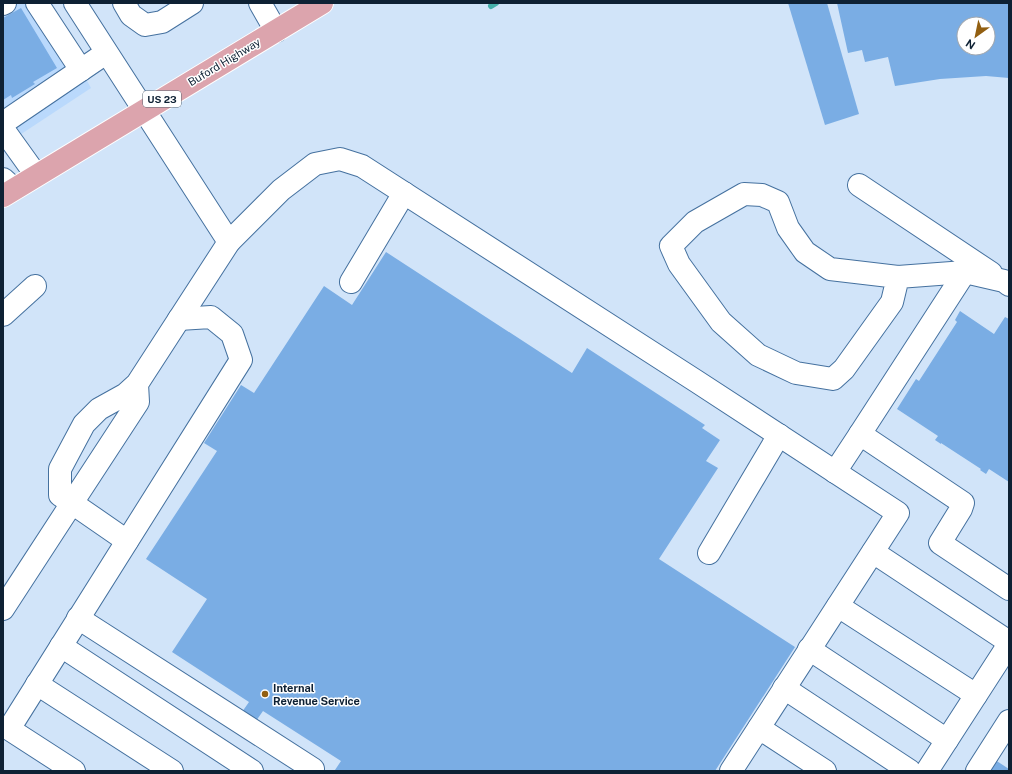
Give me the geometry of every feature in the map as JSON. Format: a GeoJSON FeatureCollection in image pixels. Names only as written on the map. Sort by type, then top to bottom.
{"type":"FeatureCollection","features":[{"type":"Feature","properties":{"kind":"main road","name":"Buford Highway"},"geometry":{"type":"LineString","coordinates":[[7,188],[36,175],[322,3]]}},
{"type":"Feature","properties":{"kind":"street"},"geometry":{"type":"LineString","coordinates":[[37,3],[81,70]]}},
{"type":"Feature","properties":{"kind":"street"},"geometry":{"type":"LineString","coordinates":[[75,3],[229,242]]}},
{"type":"Feature","properties":{"kind":"street"},"geometry":{"type":"LineString","coordinates":[[124,3],[131,15],[144,25],[162,22],[192,3]]}},
{"type":"Feature","properties":{"kind":"street"},"geometry":{"type":"LineString","coordinates":[[260,3],[276,31]]}},
{"type":"Feature","properties":{"kind":"street"},"geometry":{"type":"LineString","coordinates":[[3,123],[106,53]]}},
{"type":"Feature","properties":{"kind":"street"},"geometry":{"type":"LineString","coordinates":[[3,129],[36,175]]}},
{"type":"Feature","properties":{"kind":"street"},"geometry":{"type":"LineString","coordinates":[[127,541],[60,495],[60,469],[84,424],[99,409],[126,394],[137,384],[229,242],[281,190],[314,164],[340,159],[362,166],[898,513],[809,649],[733,770]]}},
{"type":"Feature","properties":{"kind":"street"},"geometry":{"type":"LineString","coordinates":[[859,185],[1006,283]]}},
{"type":"Feature","properties":{"kind":"street"},"geometry":{"type":"LineString","coordinates":[[351,282],[404,193]]}},
{"type":"Feature","properties":{"kind":"street"},"geometry":{"type":"LineString","coordinates":[[898,277],[892,302],[844,369],[833,379],[796,372],[758,355],[721,322],[679,264],[671,246],[695,222],[744,194],[762,195],[778,202],[788,228],[805,252],[830,269],[898,277],[965,272],[1006,283]]}},
{"type":"Feature","properties":{"kind":"street"},"geometry":{"type":"LineString","coordinates":[[835,472],[965,272]]}},
{"type":"Feature","properties":{"kind":"street"},"geometry":{"type":"LineString","coordinates":[[3,315],[35,286]]}},
{"type":"Feature","properties":{"kind":"street"},"geometry":{"type":"LineString","coordinates":[[74,771],[9,729],[10,709],[36,684],[241,360],[232,334],[211,318],[179,318]]}},
{"type":"Feature","properties":{"kind":"street"},"geometry":{"type":"LineString","coordinates":[[3,609],[138,402],[137,384]]}},
{"type":"Feature","properties":{"kind":"street"},"geometry":{"type":"LineString","coordinates":[[860,434],[963,503],[961,509],[940,543],[1009,589]]}},
{"type":"Feature","properties":{"kind":"street"},"geometry":{"type":"LineString","coordinates":[[710,553],[779,435]]}},
{"type":"Feature","properties":{"kind":"street"},"geometry":{"type":"LineString","coordinates":[[873,552],[1009,643],[927,771]]}},
{"type":"Feature","properties":{"kind":"street"},"geometry":{"type":"LineString","coordinates":[[838,606],[976,695]]}},
{"type":"Feature","properties":{"kind":"street"},"geometry":{"type":"LineString","coordinates":[[78,618],[313,769],[312,771]]}},
{"type":"Feature","properties":{"kind":"street"},"geometry":{"type":"LineString","coordinates":[[61,646],[252,771]]}},
{"type":"Feature","properties":{"kind":"street"},"geometry":{"type":"LineString","coordinates":[[809,649],[947,740]]}},
{"type":"Feature","properties":{"kind":"street"},"geometry":{"type":"LineString","coordinates":[[36,684],[172,771]]}},
{"type":"Feature","properties":{"kind":"street"},"geometry":{"type":"LineString","coordinates":[[784,688],[910,771]]}},
{"type":"Feature","properties":{"kind":"street"},"geometry":{"type":"LineString","coordinates":[[977,771],[1009,721]]}},
{"type":"Feature","properties":{"kind":"street"},"geometry":{"type":"LineString","coordinates":[[759,728],[826,771]]}},
{"type":"Feature","properties":{"kind":"shaded area"},"geometry":{"type":"Polygon","coordinates":[[[3,3],[43,3],[91,88],[3,146],[3,3]]]}},
{"type":"Feature","properties":{"kind":"building"},"geometry":{"type":"Polygon","coordinates":[[[788,3],[827,3],[859,114],[825,125],[788,3]]]}},
{"type":"Feature","properties":{"kind":"building"},"geometry":{"type":"Polygon","coordinates":[[[837,3],[1009,3],[1009,78],[986,76],[940,79],[895,86],[888,57],[865,62],[862,50],[848,53],[837,3]]]}},
{"type":"Feature","properties":{"kind":"building"},"geometry":{"type":"Polygon","coordinates":[[[21,8],[57,68],[33,82],[35,84],[12,98],[11,95],[3,100],[3,18],[21,8]]]}},
{"type":"Feature","properties":{"kind":"building"},"geometry":{"type":"Polygon","coordinates":[[[386,252],[572,373],[587,348],[705,425],[702,428],[720,440],[706,461],[718,468],[659,559],[795,647],[715,771],[337,771],[335,770],[341,761],[263,711],[256,721],[242,712],[249,702],[172,652],[207,599],[146,559],[217,451],[204,443],[241,385],[254,393],[324,286],[352,305],[386,252]]]}},
{"type":"Feature","properties":{"kind":"building"},"geometry":{"type":"Polygon","coordinates":[[[960,311],[994,334],[1005,317],[1009,319],[1009,482],[989,469],[986,474],[980,470],[981,469],[935,440],[938,436],[897,409],[916,379],[919,381],[957,322],[955,320],[960,311]]]}},
{"type":"Feature","properties":{"kind":"building"},"geometry":{"type":"Polygon","coordinates":[[[992,758],[1009,769],[1009,771],[983,771],[992,758]]]}},
{"type":"Feature","properties":{"kind":"waterway"},"geometry":{"type":"LineString","coordinates":[[491,6],[496,3]]}},
{"type":"Feature","properties":{"kind":"place","name":"Internal Revenue Service"},"geometry":{"type":"Point","coordinates":[265,694]}}]}
